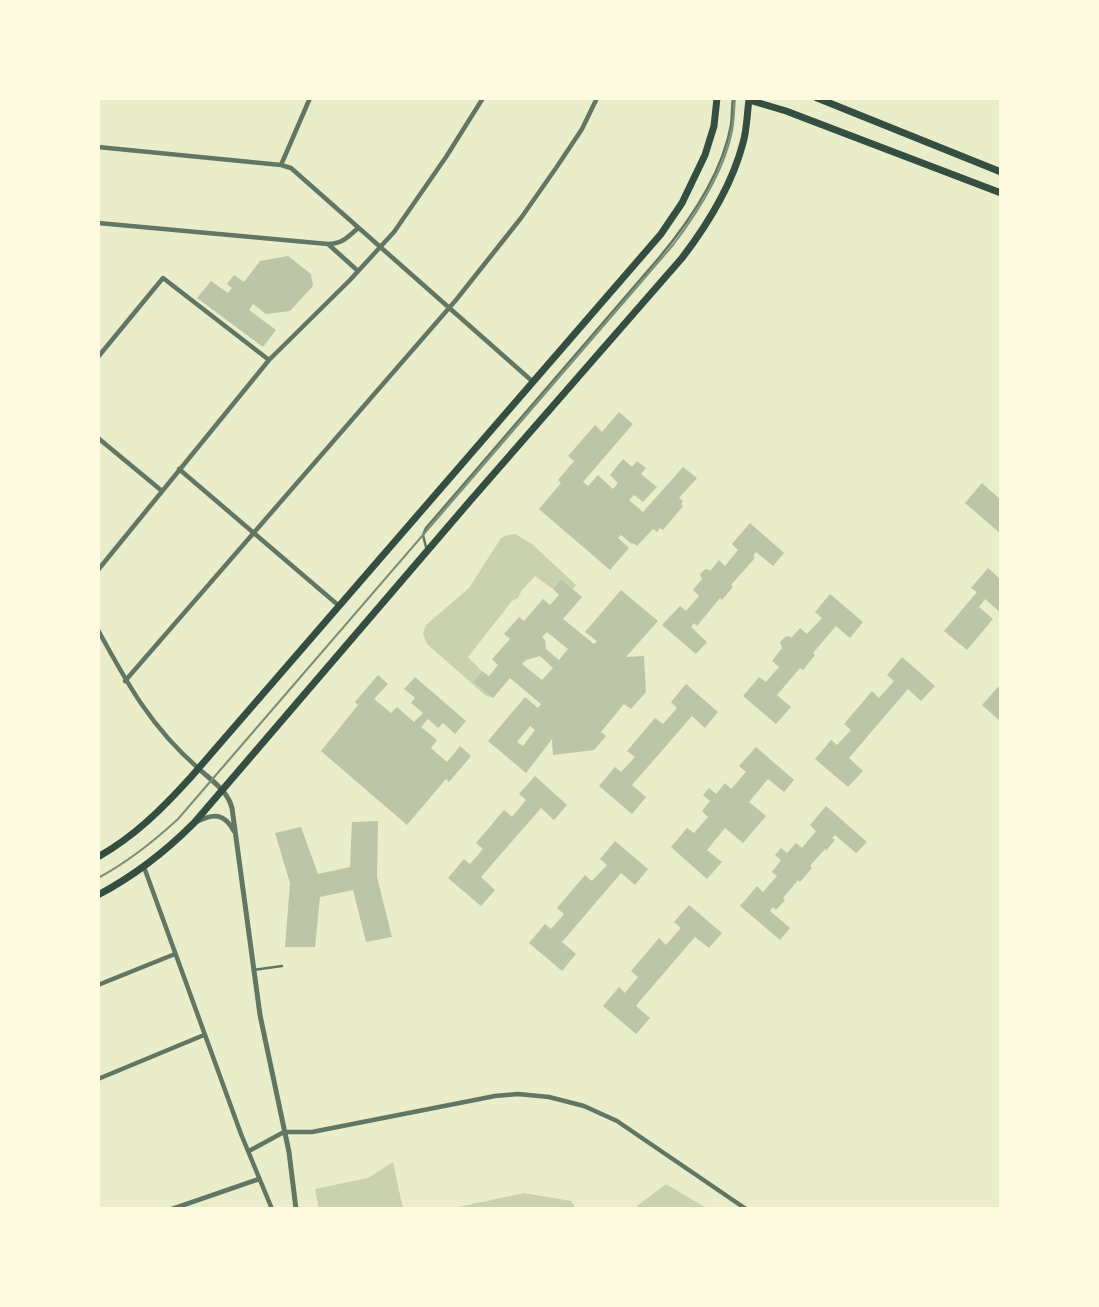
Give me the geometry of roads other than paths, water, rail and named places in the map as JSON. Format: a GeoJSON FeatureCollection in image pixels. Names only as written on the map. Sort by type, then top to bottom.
{"type":"FeatureCollection","features":[{"type":"Feature","properties":{"kind":"main road"},"geometry":{"type":"LineString","coordinates":[[98,857],[149,821],[198,768],[654,242],[678,210],[707,151],[714,126],[717,98]]}},
{"type":"Feature","properties":{"kind":"main road"},"geometry":{"type":"LineString","coordinates":[[817,98],[1001,172]]}},
{"type":"Feature","properties":{"kind":"main road"},"geometry":{"type":"LineString","coordinates":[[98,895],[144,867],[194,823],[690,248],[719,201],[735,166],[744,141],[745,99],[786,111],[1001,193]]}},
{"type":"Feature","properties":{"kind":"street"},"geometry":{"type":"LineString","coordinates":[[281,165],[310,98]]}},
{"type":"Feature","properties":{"kind":"street"},"geometry":{"type":"LineString","coordinates":[[98,570],[269,360],[380,248],[419,198],[483,98]]}},
{"type":"Feature","properties":{"kind":"street"},"geometry":{"type":"LineString","coordinates":[[125,681],[449,308],[545,185],[574,142],[597,98]]}},
{"type":"Feature","properties":{"kind":"street"},"geometry":{"type":"LineString","coordinates":[[98,147],[281,165],[293,170],[532,381]]}},
{"type":"Feature","properties":{"kind":"street"},"geometry":{"type":"LineString","coordinates":[[98,223],[328,244],[339,244],[358,228]]}},
{"type":"Feature","properties":{"kind":"street"},"geometry":{"type":"LineString","coordinates":[[328,244],[358,271]]}},
{"type":"Feature","properties":{"kind":"street"},"geometry":{"type":"LineString","coordinates":[[98,357],[163,278],[269,360]]}},
{"type":"Feature","properties":{"kind":"street"},"geometry":{"type":"LineString","coordinates":[[98,438],[162,492]]}},
{"type":"Feature","properties":{"kind":"street"},"geometry":{"type":"LineString","coordinates":[[179,469],[338,605]]}},
{"type":"Feature","properties":{"kind":"street"},"geometry":{"type":"LineString","coordinates":[[98,630],[125,681],[158,727],[222,789],[230,802],[253,970],[266,1048],[290,1158],[296,1209]]}},
{"type":"Feature","properties":{"kind":"street"},"geometry":{"type":"LineString","coordinates":[[194,823],[210,816],[221,818],[230,825],[237,838]]}},
{"type":"Feature","properties":{"kind":"street"},"geometry":{"type":"LineString","coordinates":[[144,867],[204,1035],[272,1209]]}},
{"type":"Feature","properties":{"kind":"street"},"geometry":{"type":"LineString","coordinates":[[98,985],[175,954]]}},
{"type":"Feature","properties":{"kind":"street"},"geometry":{"type":"LineString","coordinates":[[98,1079],[204,1035]]}},
{"type":"Feature","properties":{"kind":"street"},"geometry":{"type":"LineString","coordinates":[[249,1151],[284,1132],[312,1132],[495,1096],[518,1094],[549,1097],[584,1106],[617,1121],[746,1209]]}},
{"type":"Feature","properties":{"kind":"street"},"geometry":{"type":"LineString","coordinates":[[172,1209],[259,1179]]}},
{"type":"Feature","properties":{"kind":"lane"},"geometry":{"type":"LineString","coordinates":[[429,549],[423,536],[429,524],[686,224],[725,147],[733,98]]}},
{"type":"Feature","properties":{"kind":"lane"},"geometry":{"type":"LineString","coordinates":[[253,970],[282,966]]}},
{"type":"Feature","properties":{"kind":"tram line"},"geometry":{"type":"LineString","coordinates":[[98,878],[140,851],[178,819],[673,245],[701,205],[723,161],[732,131],[735,98]]}}]}
